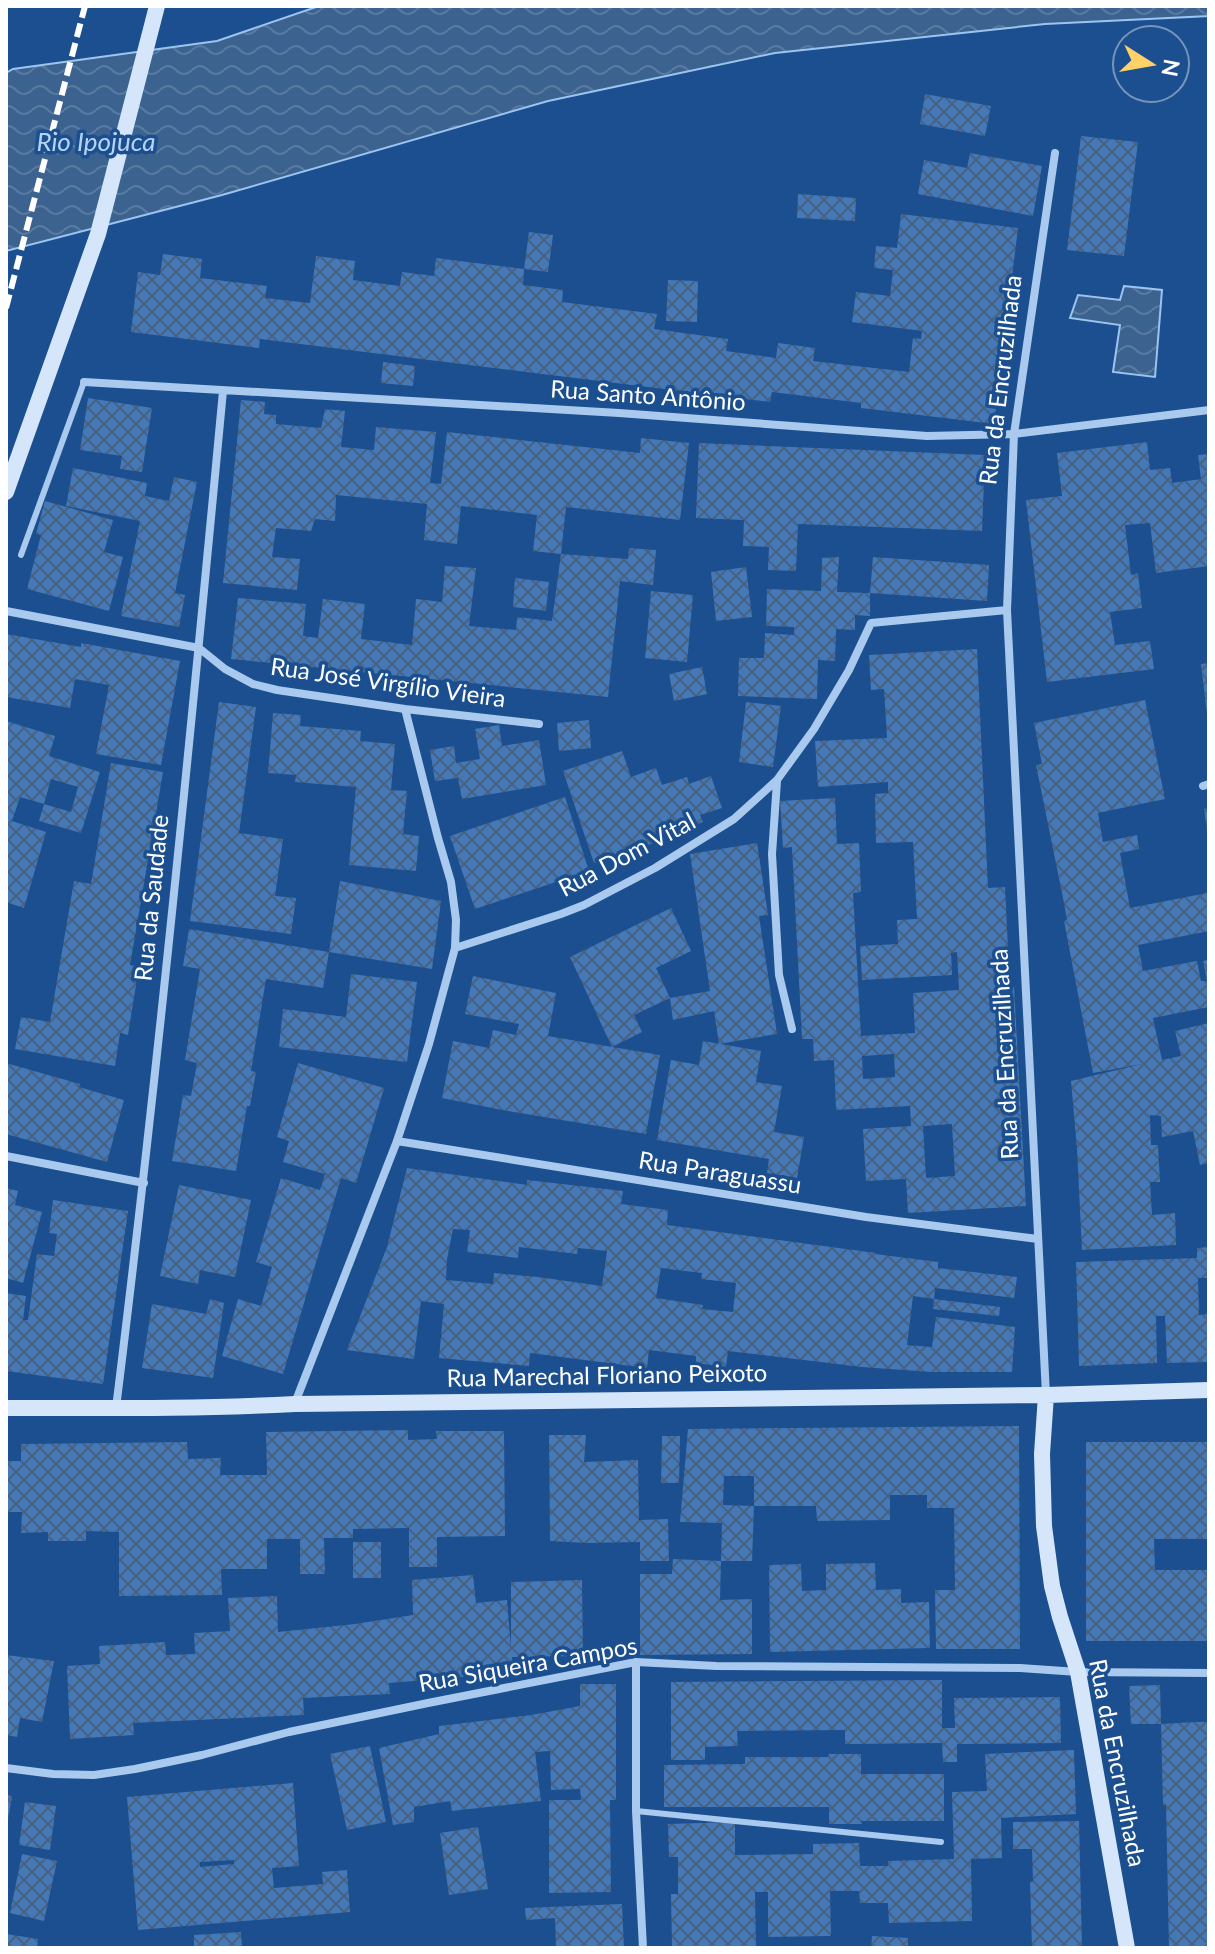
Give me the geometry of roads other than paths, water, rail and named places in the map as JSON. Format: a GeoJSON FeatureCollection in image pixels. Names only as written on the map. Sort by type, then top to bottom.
{"type":"FeatureCollection","features":[{"type":"Feature","properties":{"kind":"street"},"geometry":{"type":"LineString","coordinates":[[6,492],[98,234],[157,6]]}},
{"type":"Feature","properties":{"kind":"street","name":"Rua da Encruzilhada"},"geometry":{"type":"LineString","coordinates":[[1055,153],[1014,434],[1007,610],[1046,1395],[1042,1454],[1044,1526],[1052,1586],[1078,1672],[1127,1948]]}},
{"type":"Feature","properties":{"kind":"street","name":"Rua Santo Antônio"},"geometry":{"type":"LineString","coordinates":[[84,382],[619,413],[927,436],[1014,434],[1209,410]]}},
{"type":"Feature","properties":{"kind":"street","name":"Rua da Saudade"},"geometry":{"type":"LineString","coordinates":[[116,1408],[144,1183],[223,391]]}},
{"type":"Feature","properties":{"kind":"street","name":"Rua Dom Vital"},"geometry":{"type":"LineString","coordinates":[[455,948],[561,914],[617,889],[734,819],[777,780],[814,729],[849,670],[871,623],[1007,610]]}},
{"type":"Feature","properties":{"kind":"street","name":"Rua José Virgílio Vieira"},"geometry":{"type":"LineString","coordinates":[[6,611],[199,648],[225,669],[253,684],[277,690],[539,724]]}},
{"type":"Feature","properties":{"kind":"street"},"geometry":{"type":"LineString","coordinates":[[295,1404],[397,1141],[429,1044],[455,948],[456,920],[451,882],[405,709]]}},
{"type":"Feature","properties":{"kind":"street"},"geometry":{"type":"LineString","coordinates":[[777,780],[772,854],[778,961],[792,1029]]}},
{"type":"Feature","properties":{"kind":"street","name":"Rua Paraguassu"},"geometry":{"type":"LineString","coordinates":[[397,1141],[866,1217],[1038,1239]]}},
{"type":"Feature","properties":{"kind":"street"},"geometry":{"type":"LineString","coordinates":[[6,1156],[144,1183]]}},
{"type":"Feature","properties":{"kind":"street","name":"Rua Marechal Floriano Peixoto"},"geometry":{"type":"LineString","coordinates":[[6,1408],[1046,1395],[1209,1390]]}},
{"type":"Feature","properties":{"kind":"street"},"geometry":{"type":"LineString","coordinates":[[636,1662],[636,1811],[643,1948]]}},
{"type":"Feature","properties":{"kind":"street","name":"Rua Siqueira Campos"},"geometry":{"type":"LineString","coordinates":[[6,1768],[94,1775],[135,1769],[289,1732],[636,1662],[716,1666],[1209,1673]]}},
{"type":"Feature","properties":{"kind":"lane"},"geometry":{"type":"LineString","coordinates":[[21,555],[84,382]]}},
{"type":"Feature","properties":{"kind":"lane"},"geometry":{"type":"LineString","coordinates":[[636,1811],[941,1842]]}},
{"type":"Feature","properties":{"kind":"water","name":"Rio Ipojuca"},"geometry":{"type":"Polygon","coordinates":[[[319,6],[1209,6],[1209,16],[1045,24],[775,53],[548,101],[222,195],[6,251],[6,73],[13,69],[217,41],[319,6]]]}},
{"type":"Feature","properties":{"kind":"water"},"geometry":{"type":"Polygon","coordinates":[[[1124,286],[1162,290],[1155,377],[1113,372],[1120,325],[1070,318],[1078,295],[1120,300],[1124,286]]]}},
{"type":"Feature","properties":{"kind":"railway"},"geometry":{"type":"LineString","coordinates":[[6,308],[85,6]]}}]}
